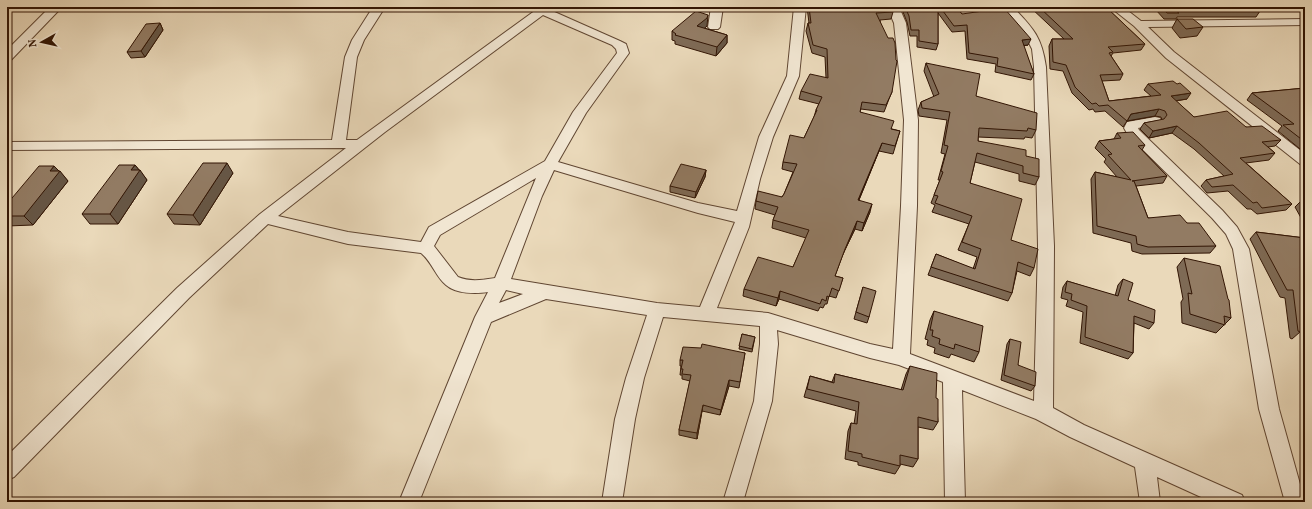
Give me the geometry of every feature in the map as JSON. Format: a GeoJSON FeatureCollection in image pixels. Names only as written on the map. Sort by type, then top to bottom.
{"type":"FeatureCollection","features":[{"type":"Feature","properties":{"kind":"street"},"geometry":{"type":"LineString","coordinates":[[7,57],[56,7]]}},
{"type":"Feature","properties":{"kind":"street"},"geometry":{"type":"LineString","coordinates":[[338,145],[351,57],[358,40],[379,7]]}},
{"type":"Feature","properties":{"kind":"street"},"geometry":{"type":"LineString","coordinates":[[714,27],[717,7]]}},
{"type":"Feature","properties":{"kind":"street"},"geometry":{"type":"LineString","coordinates":[[706,314],[741,227],[766,137],[793,76],[800,7]]}},
{"type":"Feature","properties":{"kind":"street"},"geometry":{"type":"LineString","coordinates":[[893,7],[900,23],[911,120],[909,198],[901,358]]}},
{"type":"Feature","properties":{"kind":"street"},"geometry":{"type":"LineString","coordinates":[[1007,7],[1028,30],[1038,49],[1040,67],[1040,94],[1044,147],[1046,246],[1043,413]]}},
{"type":"Feature","properties":{"kind":"street"},"geometry":{"type":"LineString","coordinates":[[1116,7],[1138,24],[1170,55],[1305,161]]}},
{"type":"Feature","properties":{"kind":"street"},"geometry":{"type":"LineString","coordinates":[[7,470],[183,293],[265,218],[360,144],[544,9],[616,43],[622,47],[623,53],[580,112],[550,164],[535,196],[501,283],[484,317],[409,502]]}},
{"type":"Feature","properties":{"kind":"street"},"geometry":{"type":"LineString","coordinates":[[1138,24],[1305,22]]}},
{"type":"Feature","properties":{"kind":"street"},"geometry":{"type":"LineString","coordinates":[[1155,121],[1132,125],[1130,128],[1217,214],[1232,231],[1241,249],[1269,409],[1295,502]]}},
{"type":"Feature","properties":{"kind":"street"},"geometry":{"type":"LineString","coordinates":[[7,146],[360,144]]}},
{"type":"Feature","properties":{"kind":"street"},"geometry":{"type":"LineString","coordinates":[[425,248],[434,231],[550,164],[698,208],[743,218]]}},
{"type":"Feature","properties":{"kind":"street"},"geometry":{"type":"LineString","coordinates":[[265,218],[356,240],[425,248],[452,281],[461,285],[479,287],[501,283],[545,292],[657,310],[768,320],[901,358],[1043,413],[1077,431],[1235,502]]}},
{"type":"Feature","properties":{"kind":"street"},"geometry":{"type":"LineString","coordinates":[[484,317],[545,292]]}},
{"type":"Feature","properties":{"kind":"street"},"geometry":{"type":"LineString","coordinates":[[612,502],[627,412],[635,378],[657,310]]}},
{"type":"Feature","properties":{"kind":"street"},"geometry":{"type":"LineString","coordinates":[[733,502],[763,401],[769,344],[768,320]]}},
{"type":"Feature","properties":{"kind":"street"},"geometry":{"type":"LineString","coordinates":[[952,377],[954,502]]}},
{"type":"Feature","properties":{"kind":"street"},"geometry":{"type":"LineString","coordinates":[[1144,461],[1150,502]]}},
{"type":"Feature","properties":{"kind":"building"},"geometry":{"type":"Polygon","coordinates":[[[809,7],[891,7],[893,12],[876,13],[888,38],[893,38],[895,43],[897,61],[892,92],[886,105],[862,102],[860,112],[894,121],[891,129],[900,131],[895,146],[882,143],[858,200],[872,204],[864,223],[857,221],[845,249],[835,276],[843,278],[839,291],[832,288],[826,301],[822,299],[820,304],[780,291],[778,298],[744,289],[758,257],[793,267],[809,230],[773,220],[778,207],[756,201],[758,191],[782,197],[784,194],[797,164],[783,162],[790,135],[804,138],[822,97],[801,91],[810,74],[828,78],[827,49],[813,45],[808,23],[811,23],[809,7]]]}},
{"type":"Feature","properties":{"kind":"building"},"geometry":{"type":"Polygon","coordinates":[[[905,7],[938,7],[938,44],[919,41],[919,30],[911,30],[909,16],[905,7]]]}},
{"type":"Feature","properties":{"kind":"building"},"geometry":{"type":"Polygon","coordinates":[[[940,7],[956,7],[962,14],[1004,8],[1031,39],[1022,40],[1034,74],[997,66],[998,58],[969,53],[967,25],[954,26],[940,7]]]}},
{"type":"Feature","properties":{"kind":"building"},"geometry":{"type":"Polygon","coordinates":[[[1039,7],[1106,7],[1145,44],[1108,47],[1113,52],[1109,53],[1123,74],[1100,75],[1109,101],[1161,95],[1148,84],[1173,81],[1177,84],[1180,83],[1191,93],[1171,96],[1194,117],[1227,111],[1246,127],[1262,126],[1281,140],[1262,142],[1275,153],[1240,158],[1292,204],[1262,208],[1257,202],[1253,203],[1233,185],[1212,187],[1206,180],[1233,174],[1199,143],[1177,126],[1153,131],[1144,123],[1164,119],[1167,115],[1165,111],[1159,109],[1131,114],[1127,121],[1108,105],[1099,106],[1096,103],[1092,104],[1075,87],[1066,65],[1053,62],[1052,39],[1073,39],[1039,7]]]}},
{"type":"Feature","properties":{"kind":"building"},"geometry":{"type":"Polygon","coordinates":[[[1162,7],[1255,7],[1260,11],[1176,11],[1179,13],[1167,13],[1162,7]]]}},
{"type":"Feature","properties":{"kind":"building"},"geometry":{"type":"Polygon","coordinates":[[[696,11],[708,15],[707,18],[697,26],[727,35],[717,47],[675,35],[676,34],[672,31],[696,11]]]}},
{"type":"Feature","properties":{"kind":"building"},"geometry":{"type":"Polygon","coordinates":[[[1177,19],[1193,19],[1203,27],[1186,29],[1177,19]]]}},
{"type":"Feature","properties":{"kind":"building"},"geometry":{"type":"Polygon","coordinates":[[[160,23],[141,51],[127,52],[146,24],[160,23]]]}},
{"type":"Feature","properties":{"kind":"building"},"geometry":{"type":"Polygon","coordinates":[[[926,63],[980,74],[976,96],[1037,113],[1036,130],[1028,128],[1027,131],[979,128],[978,141],[1026,150],[1026,156],[1039,159],[1039,177],[1023,173],[1023,166],[977,153],[970,183],[1022,199],[1011,240],[1038,249],[1034,268],[1018,262],[1012,293],[931,267],[936,254],[975,269],[981,249],[962,242],[972,216],[935,203],[938,196],[934,195],[943,172],[941,171],[948,146],[944,145],[950,112],[922,108],[921,102],[939,94],[926,63]]]}},
{"type":"Feature","properties":{"kind":"building"},"geometry":{"type":"Polygon","coordinates":[[[1305,88],[1305,114],[1301,114],[1305,117],[1305,142],[1283,125],[1294,124],[1252,93],[1305,88]]]}},
{"type":"Feature","properties":{"kind":"building"},"geometry":{"type":"Polygon","coordinates":[[[1133,132],[1145,145],[1138,146],[1167,176],[1132,181],[1134,181],[1148,218],[1180,215],[1187,223],[1199,223],[1216,246],[1148,247],[1137,244],[1136,236],[1097,226],[1095,172],[1131,180],[1108,155],[1112,154],[1099,141],[1121,138],[1117,133],[1133,132]]]}},
{"type":"Feature","properties":{"kind":"building"},"geometry":{"type":"Polygon","coordinates":[[[203,163],[227,163],[193,215],[167,214],[203,163]]]}},
{"type":"Feature","properties":{"kind":"building"},"geometry":{"type":"Polygon","coordinates":[[[681,164],[706,170],[696,192],[670,186],[681,164]]]}},
{"type":"Feature","properties":{"kind":"building"},"geometry":{"type":"Polygon","coordinates":[[[119,165],[135,165],[131,170],[140,170],[110,214],[82,214],[119,165]]]}},
{"type":"Feature","properties":{"kind":"building"},"geometry":{"type":"Polygon","coordinates":[[[39,166],[54,166],[50,171],[60,171],[24,216],[7,216],[7,204],[39,166]]]}},
{"type":"Feature","properties":{"kind":"building"},"geometry":{"type":"Polygon","coordinates":[[[1256,232],[1305,238],[1305,309],[1300,332],[1298,331],[1293,290],[1287,290],[1256,232]]]}},
{"type":"Feature","properties":{"kind":"building"},"geometry":{"type":"Polygon","coordinates":[[[1184,258],[1220,266],[1229,300],[1231,318],[1224,316],[1225,325],[1190,314],[1188,293],[1192,294],[1184,258]]]}},
{"type":"Feature","properties":{"kind":"building"},"geometry":{"type":"Polygon","coordinates":[[[1123,279],[1133,283],[1128,300],[1155,310],[1154,323],[1134,316],[1133,353],[1085,337],[1087,306],[1071,300],[1072,294],[1065,292],[1067,281],[1118,296],[1123,279]]]}},
{"type":"Feature","properties":{"kind":"building"},"geometry":{"type":"Polygon","coordinates":[[[863,287],[876,291],[869,317],[856,312],[863,287]]]}},
{"type":"Feature","properties":{"kind":"building"},"geometry":{"type":"Polygon","coordinates":[[[934,311],[983,326],[979,352],[955,344],[954,349],[939,344],[940,339],[932,336],[933,330],[930,330],[934,311]]]}},
{"type":"Feature","properties":{"kind":"building"},"geometry":{"type":"Polygon","coordinates":[[[742,334],[755,337],[752,349],[739,346],[742,334]]]}},
{"type":"Feature","properties":{"kind":"building"},"geometry":{"type":"Polygon","coordinates":[[[1010,339],[1021,342],[1018,365],[1036,372],[1035,386],[1004,375],[1010,339]]]}},
{"type":"Feature","properties":{"kind":"building"},"geometry":{"type":"Polygon","coordinates":[[[702,344],[745,353],[740,382],[729,380],[721,410],[703,405],[697,433],[679,430],[691,375],[682,374],[683,369],[681,369],[683,360],[680,360],[683,347],[701,348],[702,344]]]}},
{"type":"Feature","properties":{"kind":"building"},"geometry":{"type":"Polygon","coordinates":[[[910,366],[937,373],[936,398],[938,399],[938,422],[918,417],[918,459],[900,455],[900,466],[862,457],[862,454],[848,451],[851,423],[857,424],[859,402],[807,389],[810,376],[834,383],[835,374],[903,390],[910,366]]]}}]}
